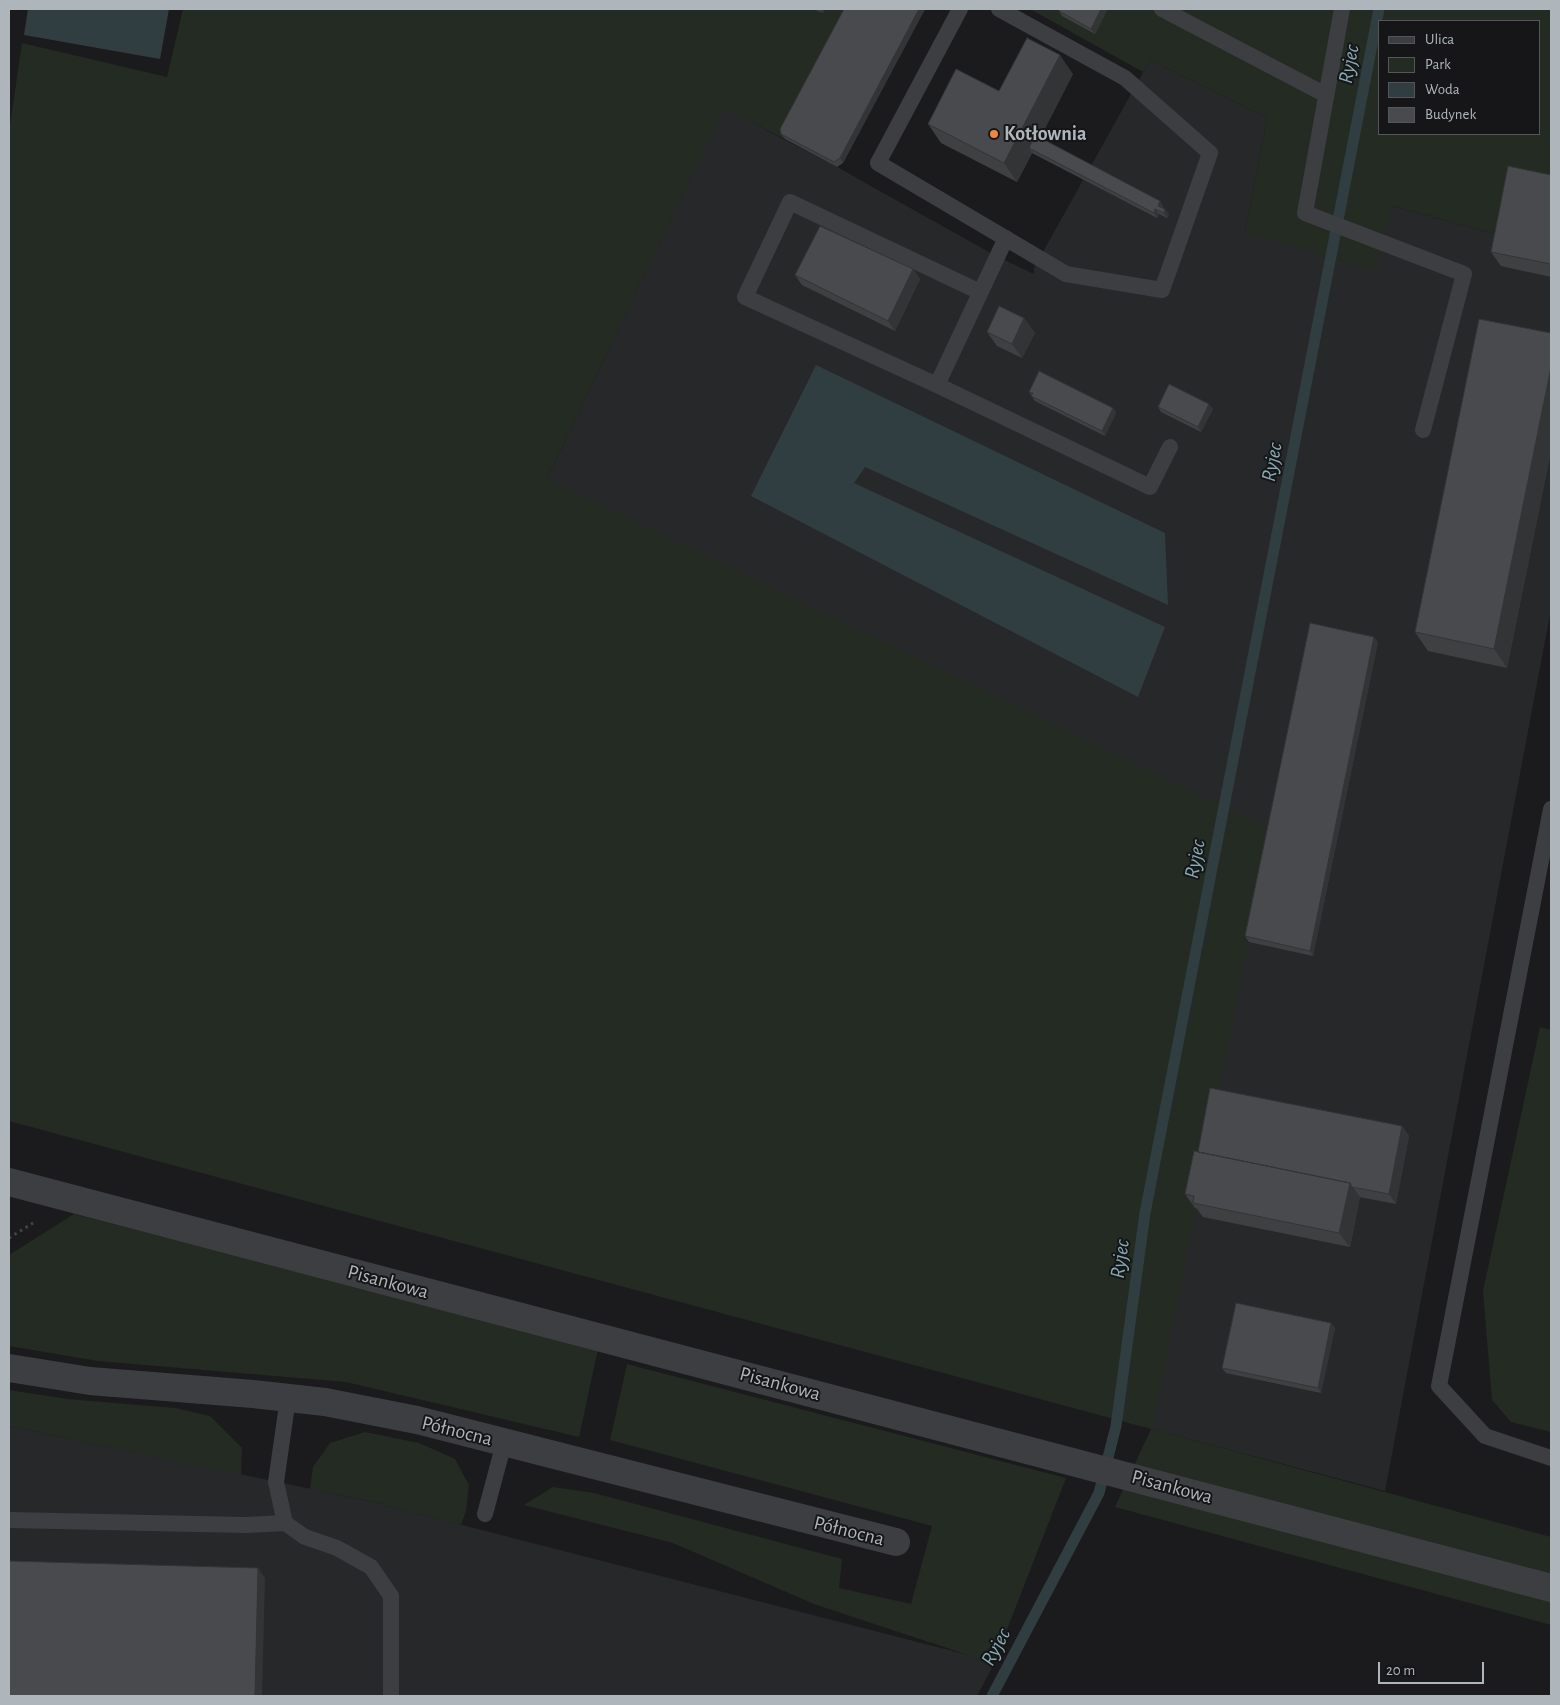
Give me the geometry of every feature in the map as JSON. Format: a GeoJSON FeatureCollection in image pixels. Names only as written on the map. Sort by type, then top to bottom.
{"type":"FeatureCollection","features":[{"type":"Feature","properties":{"kind":"street","name":"Pisankowa"},"geometry":{"type":"LineString","coordinates":[[9,1182],[1551,1588]]}},
{"type":"Feature","properties":{"kind":"street","name":"Północna"},"geometry":{"type":"LineString","coordinates":[[9,1368],[90,1381],[325,1402],[417,1420],[896,1542]]}},
{"type":"Feature","properties":{"kind":"lane"},"geometry":{"type":"LineString","coordinates":[[960,9],[878,163],[1066,274],[1162,290],[1210,154],[1125,78],[999,9]]}},
{"type":"Feature","properties":{"kind":"lane"},"geometry":{"type":"LineString","coordinates":[[1162,9],[1326,95]]}},
{"type":"Feature","properties":{"kind":"lane"},"geometry":{"type":"LineString","coordinates":[[1342,9],[1305,213],[1349,232],[1464,274],[1423,430]]}},
{"type":"Feature","properties":{"kind":"lane"},"geometry":{"type":"LineString","coordinates":[[980,292],[790,202],[745,297],[938,385],[1150,487],[1170,447]]}},
{"type":"Feature","properties":{"kind":"lane"},"geometry":{"type":"LineString","coordinates":[[938,385],[1006,238]]}},
{"type":"Feature","properties":{"kind":"lane"},"geometry":{"type":"LineString","coordinates":[[1551,809],[1439,1386],[1485,1436],[1551,1458]]}},
{"type":"Feature","properties":{"kind":"lane"},"geometry":{"type":"LineString","coordinates":[[285,1523],[276,1482],[288,1398]]}},
{"type":"Feature","properties":{"kind":"lane"},"geometry":{"type":"LineString","coordinates":[[485,1514],[504,1443]]}},
{"type":"Feature","properties":{"kind":"lane"},"geometry":{"type":"LineString","coordinates":[[9,1520],[246,1525],[285,1523],[305,1537],[338,1548],[370,1567],[391,1596],[392,1696]]}},
{"type":"Feature","properties":{"kind":"shaded area"},"geometry":{"type":"Polygon","coordinates":[[[1150,60],[1267,118],[1245,233],[1392,206],[1551,249],[1551,609],[1385,1491],[1151,1429],[1204,1165],[547,479],[724,108],[837,167],[996,256],[1034,274],[1034,268],[1150,60]]]}},
{"type":"Feature","properties":{"kind":"shaded area"},"geometry":{"type":"Polygon","coordinates":[[[9,1426],[369,1501],[972,1656],[992,1668],[977,1696],[9,1696],[9,1426]]]}},
{"type":"Feature","properties":{"kind":"green space"},"geometry":{"type":"Polygon","coordinates":[[[183,9],[851,9],[785,139],[724,109],[547,479],[1271,830],[1152,1429],[1551,1537],[1551,1625],[1115,1507],[1151,1429],[9,1121],[9,132],[22,43],[167,77],[183,9]]]}},
{"type":"Feature","properties":{"kind":"green space"},"geometry":{"type":"Polygon","coordinates":[[[1030,9],[1551,9],[1551,249],[1392,206],[1376,271],[1245,233],[1267,118],[1150,60],[1143,72],[1030,9]]]}},
{"type":"Feature","properties":{"kind":"green space"},"geometry":{"type":"Polygon","coordinates":[[[1540,1027],[1551,1030],[1551,1432],[1511,1422],[1492,1400],[1483,1291],[1540,1027]]]}},
{"type":"Feature","properties":{"kind":"green space"},"geometry":{"type":"Polygon","coordinates":[[[74,1214],[598,1349],[579,1437],[346,1382],[98,1361],[9,1346],[9,1255],[74,1214]]]}},
{"type":"Feature","properties":{"kind":"green space"},"geometry":{"type":"Polygon","coordinates":[[[627,1364],[1066,1478],[992,1668],[971,1656],[814,1604],[673,1543],[524,1505],[553,1487],[594,1493],[842,1559],[839,1588],[911,1604],[932,1526],[610,1440],[627,1364]]]}},
{"type":"Feature","properties":{"kind":"green space"},"geometry":{"type":"Polygon","coordinates":[[[9,1390],[67,1399],[175,1408],[210,1416],[242,1448],[241,1475],[9,1426],[9,1390]]]}},
{"type":"Feature","properties":{"kind":"green space"},"geometry":{"type":"Polygon","coordinates":[[[365,1432],[419,1443],[455,1459],[469,1485],[466,1511],[461,1525],[369,1501],[310,1489],[313,1467],[330,1443],[365,1432]]]}},
{"type":"Feature","properties":{"kind":"water"},"geometry":{"type":"Polygon","coordinates":[[[28,9],[169,9],[160,59],[24,35],[28,9]]]}},
{"type":"Feature","properties":{"kind":"water"},"geometry":{"type":"Polygon","coordinates":[[[816,365],[1165,533],[1168,605],[865,467],[854,483],[1165,627],[1138,697],[751,496],[816,365]]]}},
{"type":"Feature","properties":{"kind":"building"},"geometry":{"type":"Polygon","coordinates":[[[844,9],[919,9],[840,158],[834,162],[781,134],[780,129],[844,9]]]}},
{"type":"Feature","properties":{"kind":"building"},"geometry":{"type":"Polygon","coordinates":[[[1060,9],[1101,9],[1091,29],[1059,11],[1060,9]]]}},
{"type":"Feature","properties":{"kind":"building"},"geometry":{"type":"Polygon","coordinates":[[[1027,38],[1060,55],[1004,163],[928,124],[956,69],[999,91],[1027,38]]]}},
{"type":"Feature","properties":{"kind":"building"},"geometry":{"type":"Polygon","coordinates":[[[1035,135],[1160,201],[1158,206],[1165,209],[1164,213],[1155,209],[1154,213],[1029,148],[1035,135]]]}},
{"type":"Feature","properties":{"kind":"building"},"geometry":{"type":"Polygon","coordinates":[[[1508,166],[1551,175],[1551,264],[1491,252],[1508,166]]]}},
{"type":"Feature","properties":{"kind":"building"},"geometry":{"type":"Polygon","coordinates":[[[820,226],[913,269],[888,321],[795,275],[820,226]]]}},
{"type":"Feature","properties":{"kind":"building"},"geometry":{"type":"Polygon","coordinates":[[[999,306],[1024,318],[1012,344],[987,332],[999,306]]]}},
{"type":"Feature","properties":{"kind":"building"},"geometry":{"type":"Polygon","coordinates":[[[1479,319],[1551,333],[1551,367],[1494,649],[1415,632],[1479,319]]]}},
{"type":"Feature","properties":{"kind":"building"},"geometry":{"type":"Polygon","coordinates":[[[1039,371],[1113,408],[1102,431],[1031,396],[1033,393],[1029,392],[1039,371]]]}},
{"type":"Feature","properties":{"kind":"building"},"geometry":{"type":"Polygon","coordinates":[[[1169,384],[1209,404],[1198,427],[1158,407],[1169,384]]]}},
{"type":"Feature","properties":{"kind":"building"},"geometry":{"type":"Polygon","coordinates":[[[1310,623],[1374,637],[1310,951],[1245,936],[1310,623]]]}},
{"type":"Feature","properties":{"kind":"building"},"geometry":{"type":"Polygon","coordinates":[[[1210,1088],[1402,1126],[1389,1194],[1352,1187],[1350,1183],[1198,1152],[1210,1088]]]}},
{"type":"Feature","properties":{"kind":"building"},"geometry":{"type":"Polygon","coordinates":[[[1194,1151],[1350,1183],[1339,1233],[1193,1203],[1194,1196],[1185,1194],[1194,1151]]]}},
{"type":"Feature","properties":{"kind":"building"},"geometry":{"type":"Polygon","coordinates":[[[1236,1303],[1331,1323],[1318,1388],[1222,1368],[1236,1303]]]}},
{"type":"Feature","properties":{"kind":"building"},"geometry":{"type":"Polygon","coordinates":[[[9,1561],[258,1568],[255,1696],[9,1696],[9,1561]]]}},
{"type":"Feature","properties":{"kind":"waterway","name":"Ryjec"},"geometry":{"type":"LineString","coordinates":[[992,1696],[1099,1493],[1116,1426],[1145,1213],[1379,9]]}},
{"type":"Feature","properties":{"kind":"place","name":"Kotłownia"},"geometry":{"type":"Point","coordinates":[994,134]}}]}
